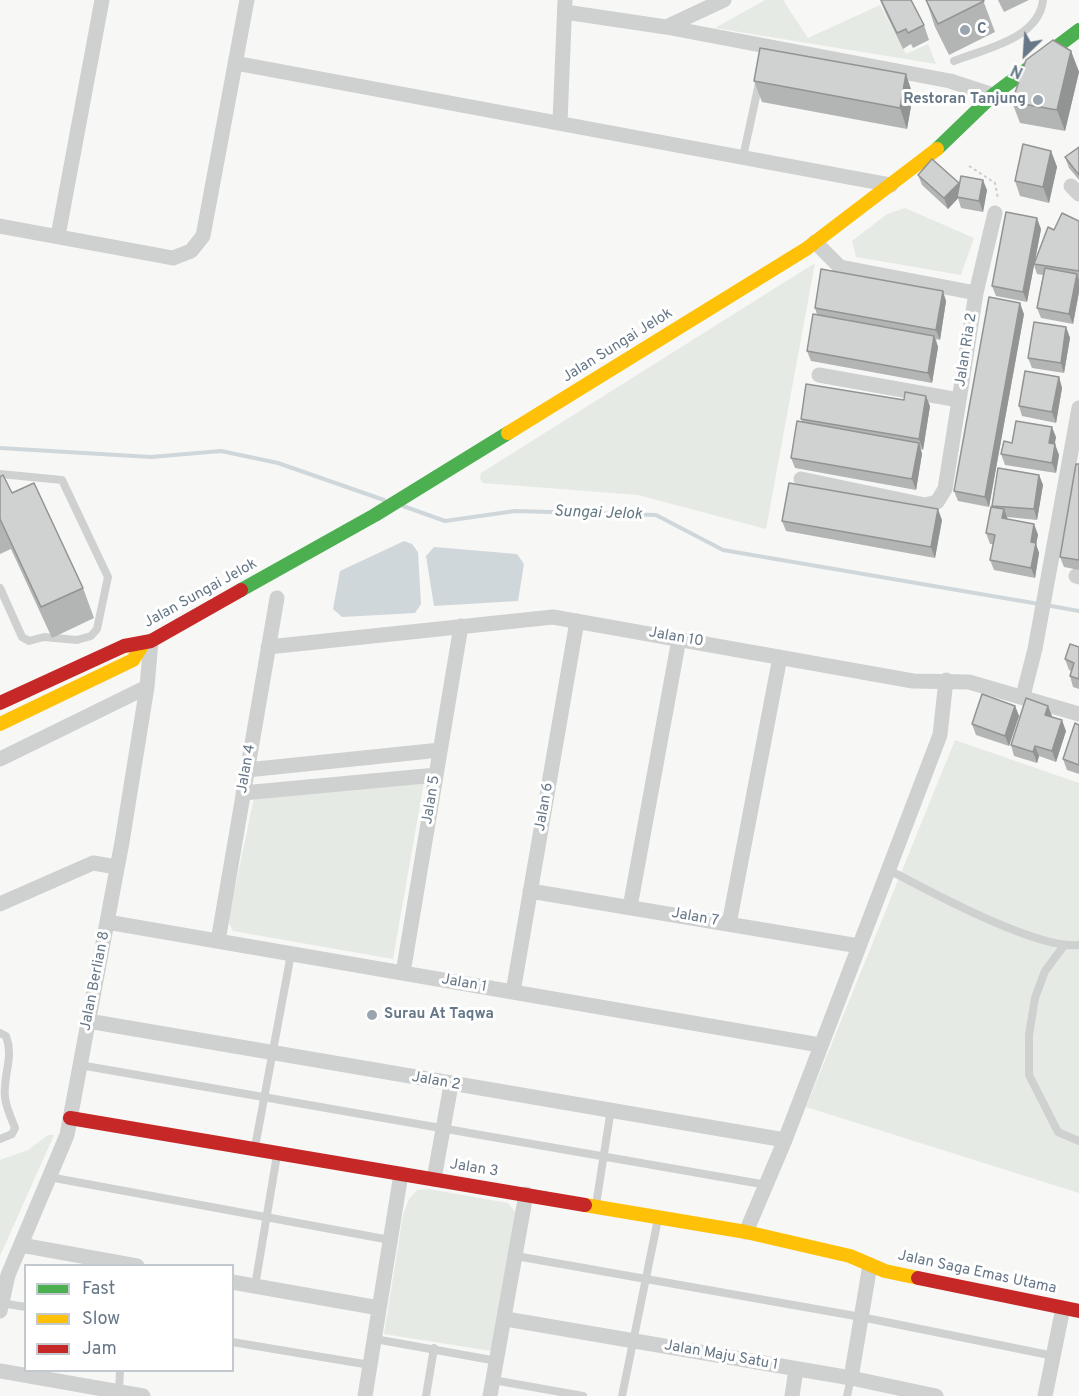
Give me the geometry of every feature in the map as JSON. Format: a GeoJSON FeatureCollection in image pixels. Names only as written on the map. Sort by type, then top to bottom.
{"type":"FeatureCollection","features":[{"type":"Feature","properties":{"kind":"street"},"geometry":{"type":"LineString","coordinates":[[58,236],[102,0]]}},
{"type":"Feature","properties":{"kind":"street"},"geometry":{"type":"LineString","coordinates":[[0,225],[172,258],[191,251],[203,236],[247,0]]}},
{"type":"Feature","properties":{"kind":"street"},"geometry":{"type":"LineString","coordinates":[[666,27],[724,0]]}},
{"type":"Feature","properties":{"kind":"street"},"geometry":{"type":"LineString","coordinates":[[560,122],[565,6],[666,27],[767,52],[950,81],[993,95]]}},
{"type":"Feature","properties":{"kind":"street","name":"Jalan Sungai Jelok"},"geometry":{"type":"LineString","coordinates":[[0,703],[124,646],[146,643],[375,515],[815,242],[936,149],[993,95],[1079,30]]}},
{"type":"Feature","properties":{"kind":"street"},"geometry":{"type":"LineString","coordinates":[[235,63],[891,185]]}},
{"type":"Feature","properties":{"kind":"street","name":"Jalan Ria 2"},"geometry":{"type":"LineString","coordinates":[[801,479],[925,505],[937,502],[945,489],[976,293],[995,213]]}},
{"type":"Feature","properties":{"kind":"street"},"geometry":{"type":"LineString","coordinates":[[815,242],[840,267],[976,293]]}},
{"type":"Feature","properties":{"kind":"street"},"geometry":{"type":"LineString","coordinates":[[819,375],[959,400]]}},
{"type":"Feature","properties":{"kind":"street"},"geometry":{"type":"LineString","coordinates":[[1023,696],[1035,650],[1079,408]]}},
{"type":"Feature","properties":{"kind":"street","name":"Jalan 4"},"geometry":{"type":"LineString","coordinates":[[218,941],[277,598]]}},
{"type":"Feature","properties":{"kind":"street","name":"Jalan 10"},"geometry":{"type":"LineString","coordinates":[[268,647],[553,617],[913,681],[969,682],[1079,714]]}},
{"type":"Feature","properties":{"kind":"street","name":"Jalan 6"},"geometry":{"type":"LineString","coordinates":[[513,992],[577,621]]}},
{"type":"Feature","properties":{"kind":"street","name":"Jalan 5"},"geometry":{"type":"LineString","coordinates":[[403,973],[461,626]]}},
{"type":"Feature","properties":{"kind":"street"},"geometry":{"type":"LineString","coordinates":[[630,907],[679,639]]}},
{"type":"Feature","properties":{"kind":"street","name":"Jalan Sungai Jelok"},"geometry":{"type":"LineString","coordinates":[[0,724],[133,660],[146,643]]}},
{"type":"Feature","properties":{"kind":"street","name":"Jalan Berlian 8"},"geometry":{"type":"LineString","coordinates":[[0,1306],[8,1275],[67,1135],[117,867],[147,687],[146,643]]}},
{"type":"Feature","properties":{"kind":"street"},"geometry":{"type":"LineString","coordinates":[[729,924],[780,657]]}},
{"type":"Feature","properties":{"kind":"street"},"geometry":{"type":"LineString","coordinates":[[746,1232],[784,1140],[940,735],[946,680]]}},
{"type":"Feature","properties":{"kind":"street"},"geometry":{"type":"LineString","coordinates":[[0,759],[147,687]]}},
{"type":"Feature","properties":{"kind":"street"},"geometry":{"type":"LineString","coordinates":[[247,770],[440,750]]}},
{"type":"Feature","properties":{"kind":"street"},"geometry":{"type":"LineString","coordinates":[[243,793],[436,775]]}},
{"type":"Feature","properties":{"kind":"street"},"geometry":{"type":"LineString","coordinates":[[0,904],[93,863],[117,867]]}},
{"type":"Feature","properties":{"kind":"street","name":"Jalan 7"},"geometry":{"type":"LineString","coordinates":[[530,891],[859,946]]}},
{"type":"Feature","properties":{"kind":"street","name":"Jalan 1"},"geometry":{"type":"LineString","coordinates":[[107,922],[820,1045]]}},
{"type":"Feature","properties":{"kind":"street","name":"Jalan 2"},"geometry":{"type":"LineString","coordinates":[[88,1021],[451,1085],[611,1109],[784,1140]]}},
{"type":"Feature","properties":{"kind":"street"},"geometry":{"type":"LineString","coordinates":[[434,1179],[451,1085]]}},
{"type":"Feature","properties":{"kind":"street","name":"Jalan 3"},"geometry":{"type":"LineString","coordinates":[[70,1118],[746,1232],[850,1256],[870,1265]]}},
{"type":"Feature","properties":{"kind":"street"},"geometry":{"type":"LineString","coordinates":[[364,1396],[401,1174]]}},
{"type":"Feature","properties":{"kind":"street"},"geometry":{"type":"LineString","coordinates":[[490,1396],[506,1319],[526,1194]]}},
{"type":"Feature","properties":{"kind":"street"},"geometry":{"type":"LineString","coordinates":[[21,1245],[126,1264]]}},
{"type":"Feature","properties":{"kind":"street"},"geometry":{"type":"LineString","coordinates":[[851,1378],[870,1265]]}},
{"type":"Feature","properties":{"kind":"street","name":"Jalan Saga Emas Utama"},"geometry":{"type":"LineString","coordinates":[[870,1265],[1071,1309]]}},
{"type":"Feature","properties":{"kind":"street"},"geometry":{"type":"LineString","coordinates":[[234,1282],[379,1308]]}},
{"type":"Feature","properties":{"kind":"street"},"geometry":{"type":"LineString","coordinates":[[1045,1396],[1054,1356],[1071,1309]]}},
{"type":"Feature","properties":{"kind":"street","name":"Jalan Maju Satu 1"},"geometry":{"type":"LineString","coordinates":[[506,1319],[851,1378],[907,1393],[936,1396]]}},
{"type":"Feature","properties":{"kind":"street"},"geometry":{"type":"LineString","coordinates":[[792,1396],[796,1369]]}},
{"type":"Feature","properties":{"kind":"street"},"geometry":{"type":"LineString","coordinates":[[0,1371],[119,1394],[143,1396]]}},
{"type":"Feature","properties":{"kind":"lane"},"geometry":{"type":"LineString","coordinates":[[954,61],[1025,32],[1042,12],[1043,0]]}},
{"type":"Feature","properties":{"kind":"lane"},"geometry":{"type":"LineString","coordinates":[[743,157],[763,69]]}},
{"type":"Feature","properties":{"kind":"lane"},"geometry":{"type":"LineString","coordinates":[[0,474],[62,480],[108,577],[97,628],[91,636],[77,640],[45,637],[28,641],[22,637],[0,588]]}},
{"type":"Feature","properties":{"kind":"lane"},"geometry":{"type":"LineString","coordinates":[[889,870],[987,918],[1064,947],[1079,945]]}},
{"type":"Feature","properties":{"kind":"lane"},"geometry":{"type":"LineString","coordinates":[[1064,947],[1045,971],[1035,998],[1029,1035],[1029,1075],[1058,1132],[1079,1142]]}},
{"type":"Feature","properties":{"kind":"lane"},"geometry":{"type":"LineString","coordinates":[[255,1149],[291,954]]}},
{"type":"Feature","properties":{"kind":"lane"},"geometry":{"type":"LineString","coordinates":[[0,1033],[6,1036],[11,1050],[2,1089],[15,1133],[0,1139]]}},
{"type":"Feature","properties":{"kind":"lane"},"geometry":{"type":"LineString","coordinates":[[80,1065],[766,1185]]}},
{"type":"Feature","properties":{"kind":"lane"},"geometry":{"type":"LineString","coordinates":[[595,1207],[611,1109]]}},
{"type":"Feature","properties":{"kind":"lane"},"geometry":{"type":"LineString","coordinates":[[255,1286],[277,1154]]}},
{"type":"Feature","properties":{"kind":"lane"},"geometry":{"type":"LineString","coordinates":[[49,1177],[390,1239]]}},
{"type":"Feature","properties":{"kind":"lane"},"geometry":{"type":"LineString","coordinates":[[622,1396],[658,1217]]}},
{"type":"Feature","properties":{"kind":"lane"},"geometry":{"type":"LineString","coordinates":[[516,1256],[861,1317],[1054,1356]]}},
{"type":"Feature","properties":{"kind":"lane"},"geometry":{"type":"LineString","coordinates":[[0,1306],[24,1307]]}},
{"type":"Feature","properties":{"kind":"lane"},"geometry":{"type":"LineString","coordinates":[[375,1339],[497,1361]]}},
{"type":"Feature","properties":{"kind":"lane"},"geometry":{"type":"LineString","coordinates":[[234,1342],[370,1365]]}},
{"type":"Feature","properties":{"kind":"lane"},"geometry":{"type":"LineString","coordinates":[[426,1396],[434,1348]]}},
{"type":"Feature","properties":{"kind":"lane"},"geometry":{"type":"LineString","coordinates":[[119,1394],[120,1372]]}},
{"type":"Feature","properties":{"kind":"lane"},"geometry":{"type":"LineString","coordinates":[[847,1396],[851,1378]]}},
{"type":"Feature","properties":{"kind":"lane"},"geometry":{"type":"LineString","coordinates":[[493,1380],[583,1396]]}},
{"type":"Feature","properties":{"kind":"path"},"geometry":{"type":"LineString","coordinates":[[969,166],[996,183],[999,194]]}},
{"type":"Feature","properties":{"kind":"shaded area"},"geometry":{"type":"Polygon","coordinates":[[[765,0],[783,0],[808,38],[880,5],[906,54],[928,44],[936,64],[715,28],[765,0]]]}},
{"type":"Feature","properties":{"kind":"shaded area"},"geometry":{"type":"Polygon","coordinates":[[[905,208],[974,238],[961,275],[856,257],[852,241],[887,214],[905,208]]]}},
{"type":"Feature","properties":{"kind":"shaded area"},"geometry":{"type":"Polygon","coordinates":[[[815,263],[766,529],[638,495],[483,483],[480,479],[481,473],[815,263]]]}},
{"type":"Feature","properties":{"kind":"shaded area"},"geometry":{"type":"Polygon","coordinates":[[[404,541],[412,544],[418,552],[421,604],[415,613],[342,617],[333,609],[340,571],[404,541]]]}},
{"type":"Feature","properties":{"kind":"shaded area"},"geometry":{"type":"Polygon","coordinates":[[[434,547],[517,554],[524,564],[518,601],[434,606],[426,556],[434,547]]]}},
{"type":"Feature","properties":{"kind":"shaded area"},"geometry":{"type":"Polygon","coordinates":[[[955,740],[1079,783],[1079,1193],[806,1107],[955,740]]]}},
{"type":"Feature","properties":{"kind":"shaded area"},"geometry":{"type":"Polygon","coordinates":[[[424,782],[393,959],[233,931],[228,921],[254,798],[424,782]]]}},
{"type":"Feature","properties":{"kind":"shaded area"},"geometry":{"type":"Polygon","coordinates":[[[48,1135],[54,1135],[0,1256],[0,1160],[28,1150],[48,1135]]]}},
{"type":"Feature","properties":{"kind":"shaded area"},"geometry":{"type":"Polygon","coordinates":[[[429,1189],[508,1203],[517,1214],[491,1351],[384,1334],[403,1215],[409,1199],[417,1190],[429,1189]]]}},
{"type":"Feature","properties":{"kind":"building"},"geometry":{"type":"Polygon","coordinates":[[[881,0],[911,0],[924,25],[908,33],[906,29],[897,33],[881,0]]]}},
{"type":"Feature","properties":{"kind":"building"},"geometry":{"type":"Polygon","coordinates":[[[926,0],[983,0],[984,1],[938,24],[926,0]]]}},
{"type":"Feature","properties":{"kind":"building"},"geometry":{"type":"Polygon","coordinates":[[[1053,40],[1071,51],[1057,110],[1012,102],[1026,60],[1053,40]]]}},
{"type":"Feature","properties":{"kind":"building"},"geometry":{"type":"Polygon","coordinates":[[[760,48],[906,74],[900,108],[754,81],[760,48]]]}},
{"type":"Feature","properties":{"kind":"building"},"geometry":{"type":"Polygon","coordinates":[[[1023,144],[1051,151],[1043,187],[1015,181],[1023,144]]]}},
{"type":"Feature","properties":{"kind":"building"},"geometry":{"type":"Polygon","coordinates":[[[1079,147],[1079,175],[1065,157],[1079,147]]]}},
{"type":"Feature","properties":{"kind":"building"},"geometry":{"type":"Polygon","coordinates":[[[932,159],[959,183],[944,198],[918,175],[932,159]]]}},
{"type":"Feature","properties":{"kind":"building"},"geometry":{"type":"Polygon","coordinates":[[[961,176],[983,180],[979,201],[957,197],[961,176]]]}},
{"type":"Feature","properties":{"kind":"building"},"geometry":{"type":"Polygon","coordinates":[[[1006,212],[1037,218],[1023,292],[992,286],[1006,212]]]}},
{"type":"Feature","properties":{"kind":"building"},"geometry":{"type":"Polygon","coordinates":[[[1062,213],[1079,221],[1079,271],[1034,264],[1048,227],[1054,230],[1062,213]]]}},
{"type":"Feature","properties":{"kind":"building"},"geometry":{"type":"Polygon","coordinates":[[[1045,268],[1077,274],[1069,314],[1037,308],[1045,268]]]}},
{"type":"Feature","properties":{"kind":"building"},"geometry":{"type":"Polygon","coordinates":[[[821,269],[943,291],[936,330],[815,308],[821,269]]]}},
{"type":"Feature","properties":{"kind":"building"},"geometry":{"type":"Polygon","coordinates":[[[989,297],[1020,303],[985,497],[954,491],[989,297]]]}},
{"type":"Feature","properties":{"kind":"building"},"geometry":{"type":"Polygon","coordinates":[[[813,314],[934,336],[928,373],[807,351],[813,314]]]}},
{"type":"Feature","properties":{"kind":"building"},"geometry":{"type":"Polygon","coordinates":[[[1034,322],[1066,327],[1061,363],[1028,358],[1034,322]]]}},
{"type":"Feature","properties":{"kind":"building"},"geometry":{"type":"Polygon","coordinates":[[[1025,371],[1059,377],[1052,412],[1019,406],[1025,371]]]}},
{"type":"Feature","properties":{"kind":"building"},"geometry":{"type":"Polygon","coordinates":[[[806,384],[904,400],[905,392],[926,396],[919,439],[801,419],[806,384]]]}},
{"type":"Feature","properties":{"kind":"building"},"geometry":{"type":"Polygon","coordinates":[[[797,421],[919,443],[912,479],[791,458],[797,421]]]}},
{"type":"Feature","properties":{"kind":"building"},"geometry":{"type":"Polygon","coordinates":[[[1016,421],[1052,427],[1049,443],[1055,444],[1052,463],[1001,454],[1004,441],[1012,443],[1016,421]]]}},
{"type":"Feature","properties":{"kind":"building"},"geometry":{"type":"Polygon","coordinates":[[[1076,464],[1079,464],[1079,560],[1060,557],[1076,464]]]}},
{"type":"Feature","properties":{"kind":"building"},"geometry":{"type":"Polygon","coordinates":[[[998,468],[1039,475],[1034,509],[992,506],[998,468]]]}},
{"type":"Feature","properties":{"kind":"building"},"geometry":{"type":"Polygon","coordinates":[[[3,475],[12,493],[34,483],[83,588],[41,607],[0,519],[0,477],[3,475]]]}},
{"type":"Feature","properties":{"kind":"building"},"geometry":{"type":"Polygon","coordinates":[[[789,483],[938,509],[931,547],[782,521],[789,483]]]}},
{"type":"Feature","properties":{"kind":"building"},"geometry":{"type":"Polygon","coordinates":[[[991,507],[1004,509],[1002,518],[1034,524],[1031,542],[1036,543],[1031,568],[990,560],[995,535],[986,533],[991,507]]]}},
{"type":"Feature","properties":{"kind":"building"},"geometry":{"type":"Polygon","coordinates":[[[1070,644],[1079,647],[1079,679],[1070,676],[1074,663],[1065,659],[1070,644]]]}},
{"type":"Feature","properties":{"kind":"building"},"geometry":{"type":"Polygon","coordinates":[[[982,694],[1015,706],[1005,736],[972,724],[982,694]]]}},
{"type":"Feature","properties":{"kind":"building"},"geometry":{"type":"Polygon","coordinates":[[[1026,698],[1048,706],[1045,715],[1062,720],[1052,751],[1035,746],[1033,752],[1011,745],[1026,698]]]}},
{"type":"Feature","properties":{"kind":"building"},"geometry":{"type":"Polygon","coordinates":[[[1075,723],[1079,725],[1079,765],[1063,759],[1075,723]]]}},
{"type":"Feature","properties":{"kind":"waterway","name":"Sungai Jelok"},"geometry":{"type":"LineString","coordinates":[[0,448],[151,457],[221,451],[278,463],[384,500]]}},
{"type":"Feature","properties":{"kind":"waterway","name":"Sungai Jelok"},"geometry":{"type":"LineString","coordinates":[[403,506],[445,521],[515,511],[656,515],[723,550],[1039,604]]}},
{"type":"Feature","properties":{"kind":"waterway","name":"Sungai Jelok"},"geometry":{"type":"LineString","coordinates":[[1046,605],[1079,611]]}},
{"type":"Feature","properties":{"kind":"traffic: fast"},"geometry":{"type":"LineString","coordinates":[[937,149],[993,95],[1079,30]]}},
{"type":"Feature","properties":{"kind":"traffic: fast"},"geometry":{"type":"LineString","coordinates":[[241,590],[375,515],[508,433]]}},
{"type":"Feature","properties":{"kind":"traffic: slow"},"geometry":{"type":"LineString","coordinates":[[508,433],[806,249],[937,149]]}},
{"type":"Feature","properties":{"kind":"traffic: slow"},"geometry":{"type":"LineString","coordinates":[[0,724],[133,660],[143,644]]}},
{"type":"Feature","properties":{"kind":"traffic: slow"},"geometry":{"type":"LineString","coordinates":[[585,1205],[746,1232],[850,1256],[885,1271],[918,1278]]}},
{"type":"Feature","properties":{"kind":"traffic: jam"},"geometry":{"type":"LineString","coordinates":[[0,703],[124,646],[151,641],[241,590]]}},
{"type":"Feature","properties":{"kind":"traffic: jam"},"geometry":{"type":"LineString","coordinates":[[70,1118],[585,1205]]}},
{"type":"Feature","properties":{"kind":"traffic: jam"},"geometry":{"type":"LineString","coordinates":[[918,1278],[1079,1311]]}},
{"type":"Feature","properties":{"kind":"place","name":"C"},"geometry":{"type":"Point","coordinates":[965,30]}},
{"type":"Feature","properties":{"kind":"place","name":"Restoran Tanjung"},"geometry":{"type":"Point","coordinates":[1038,100]}},
{"type":"Feature","properties":{"kind":"place","name":"Surau At Taqwa"},"geometry":{"type":"Point","coordinates":[372,1015]}}]}
